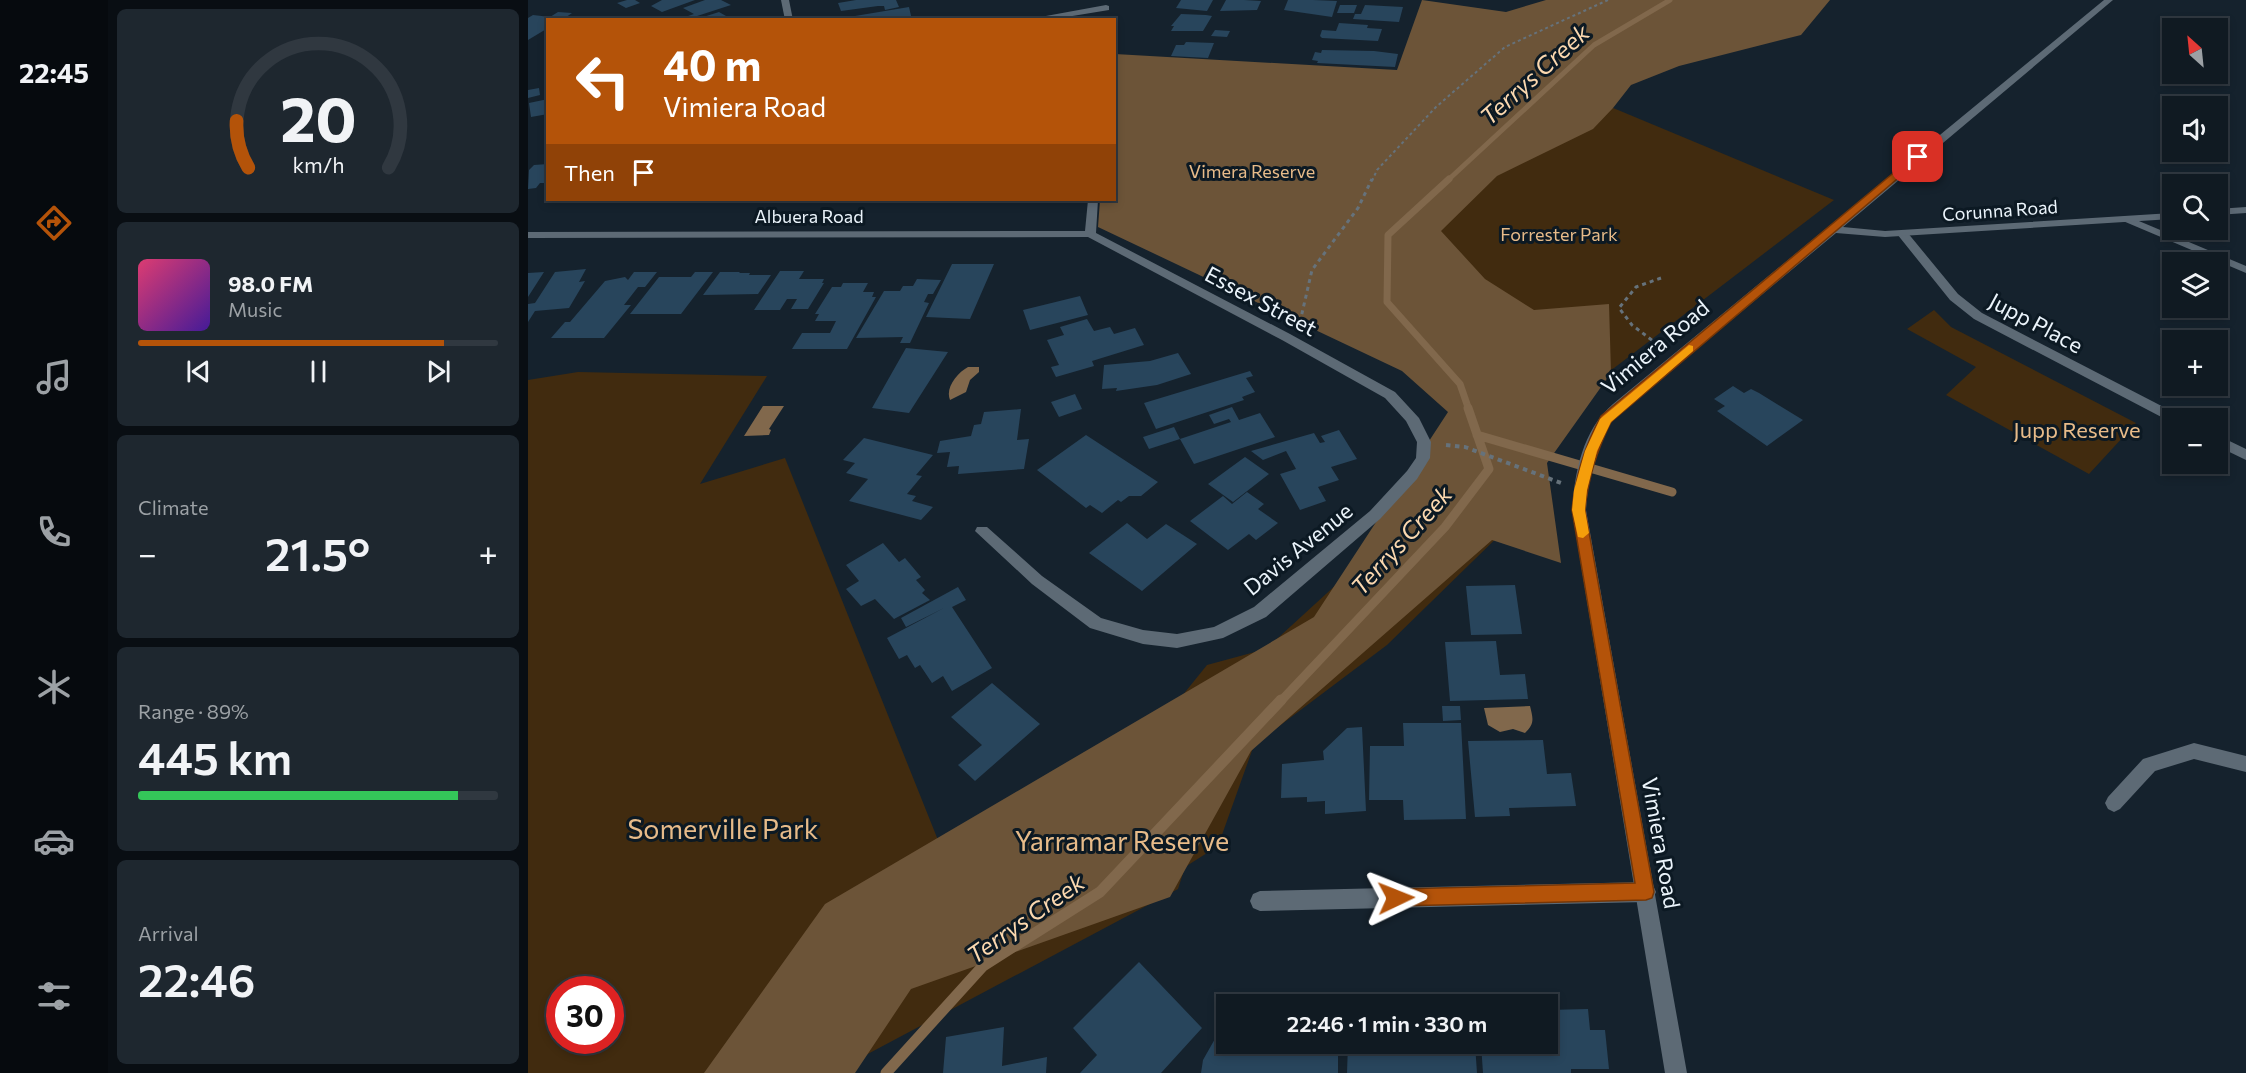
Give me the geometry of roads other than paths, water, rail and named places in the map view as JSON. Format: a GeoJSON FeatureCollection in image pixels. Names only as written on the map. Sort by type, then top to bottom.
{"type":"FeatureCollection","features":[{"type":"Feature","properties":{"kind":"street"},"geometry":{"type":"LineString","coordinates":[[785,0],[789,18]]}},
{"type":"Feature","properties":{"kind":"street","name":"Vimiera Road"},"geometry":{"type":"LineString","coordinates":[[1676,1073],[1579,510],[1581,490],[1591,451],[1606,419],[1831,229],[2109,0]]}},
{"type":"Feature","properties":{"kind":"street"},"geometry":{"type":"LineString","coordinates":[[1038,18],[1106,4]]}},
{"type":"Feature","properties":{"kind":"street"},"geometry":{"type":"LineString","coordinates":[[1090,234],[1093,201]]}},
{"type":"Feature","properties":{"kind":"street"},"geometry":{"type":"LineString","coordinates":[[2228,211],[2246,210]]}},
{"type":"Feature","properties":{"kind":"street","name":"Corunna Road"},"geometry":{"type":"LineString","coordinates":[[1831,229],[1903,234],[2162,217]]}},
{"type":"Feature","properties":{"kind":"street"},"geometry":{"type":"LineString","coordinates":[[2127,219],[2246,270]]}},
{"type":"Feature","properties":{"kind":"street","name":"Albuera Road"},"geometry":{"type":"LineString","coordinates":[[528,235],[1090,234]]}},
{"type":"Feature","properties":{"kind":"street","name":"Essex Street"},"geometry":{"type":"LineString","coordinates":[[1090,234],[1286,337],[1390,395],[1412,418],[1424,442]]}},
{"type":"Feature","properties":{"kind":"street","name":"Jupp Place"},"geometry":{"type":"LineString","coordinates":[[1903,234],[1953,297],[1971,312],[2162,411]]}},
{"type":"Feature","properties":{"kind":"street","name":"Davis Avenue"},"geometry":{"type":"LineString","coordinates":[[982,531],[1037,580],[1096,623],[1143,637],[1177,641],[1217,633],[1260,612],[1375,514],[1412,475],[1423,458],[1424,442]]}},
{"type":"Feature","properties":{"kind":"street"},"geometry":{"type":"LineString","coordinates":[[2228,446],[2246,455]]}},
{"type":"Feature","properties":{"kind":"street"},"geometry":{"type":"LineString","coordinates":[[2114,803],[2149,765],[2194,751],[2246,764]]}},
{"type":"Feature","properties":{"kind":"street"},"geometry":{"type":"LineString","coordinates":[[1260,901],[1646,892]]}},
{"type":"Feature","properties":{"kind":"waterway","name":"Terrys Creek"},"geometry":{"type":"LineString","coordinates":[[1447,181],[1594,45],[1670,0]]}},
{"type":"Feature","properties":{"kind":"waterway","name":"Terrys Creek"},"geometry":{"type":"LineString","coordinates":[[1449,179],[1388,235],[1387,302],[1460,384],[1469,410]]}},
{"type":"Feature","properties":{"kind":"waterway","name":"Terrys Creek"},"geometry":{"type":"LineString","coordinates":[[1468,408],[1477,435]]}},
{"type":"Feature","properties":{"kind":"waterway","name":"Terrys Creek"},"geometry":{"type":"LineString","coordinates":[[1280,702],[1445,527],[1489,469],[1477,435]]}},
{"type":"Feature","properties":{"kind":"waterway"},"geometry":{"type":"LineString","coordinates":[[1477,435],[1672,492]]}},
{"type":"Feature","properties":{"kind":"waterway","name":"Terrys Creek"},"geometry":{"type":"LineString","coordinates":[[886,1073],[983,966],[1100,892],[1281,700]]}},
{"type":"Feature","properties":{"kind":"park label","name":"Vimera Reserve"},"geometry":{"type":"Point","coordinates":[1252,172]}},
{"type":"Feature","properties":{"kind":"park label","name":"Forrester Park"},"geometry":{"type":"Point","coordinates":[1559,235]}},
{"type":"Feature","properties":{"kind":"park label","name":"Jupp Reserve"},"geometry":{"type":"Point","coordinates":[2077,430]}},
{"type":"Feature","properties":{"kind":"park label","name":"Somerville Park"},"geometry":{"type":"Point","coordinates":[723,830]}},
{"type":"Feature","properties":{"kind":"park label","name":"Yarramar Reserve"},"geometry":{"type":"Point","coordinates":[1122,842]}}]}
